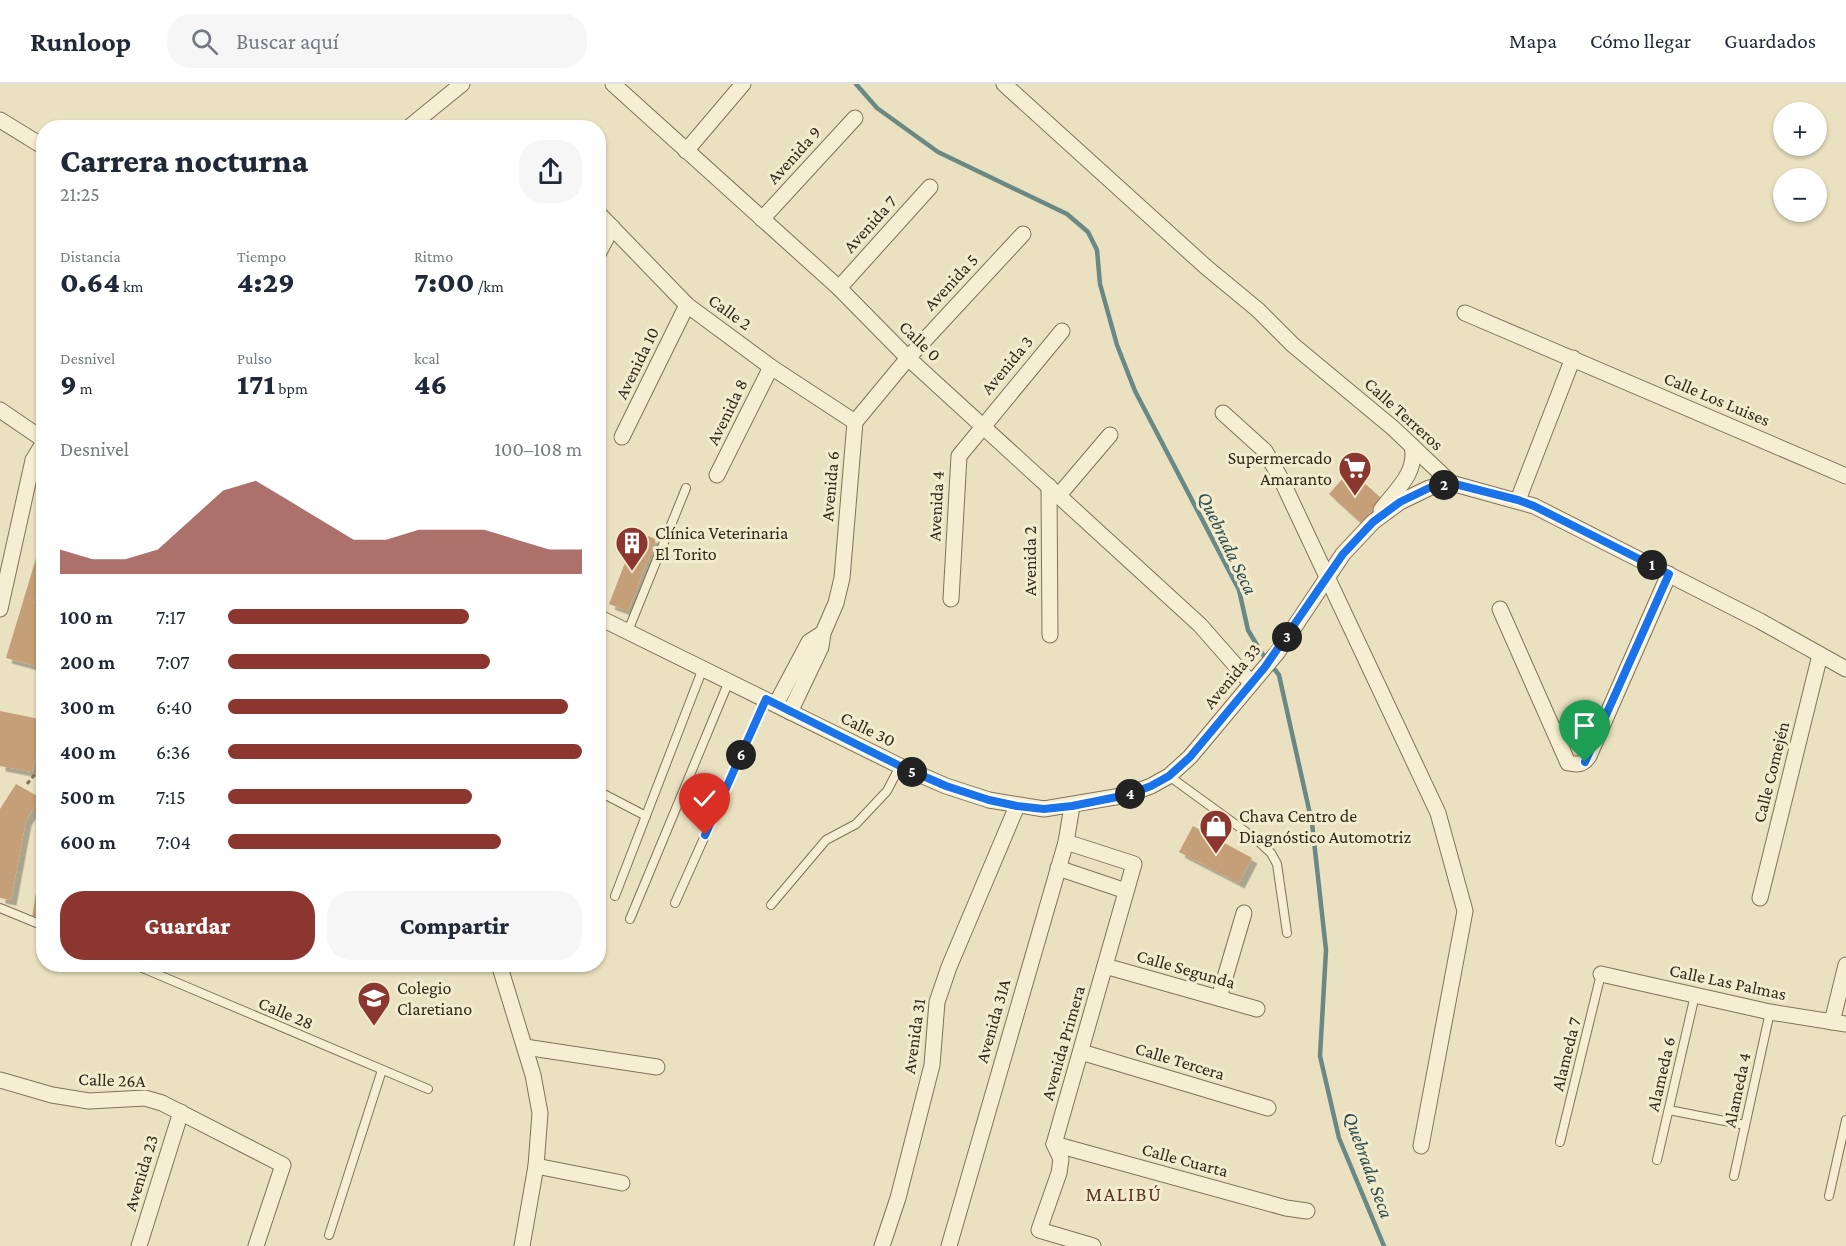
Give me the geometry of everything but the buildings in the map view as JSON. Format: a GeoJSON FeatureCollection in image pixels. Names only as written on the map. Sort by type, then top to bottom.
{"type":"FeatureCollection","features":[{"type":"Feature","properties":{"kind":"street"},"geometry":{"type":"LineString","coordinates":[[418,120],[462,84]]}},
{"type":"Feature","properties":{"kind":"street","name":"Calle 0"},"geometry":{"type":"LineString","coordinates":[[613,84],[839,288],[908,358],[1200,625],[1251,683]]}},
{"type":"Feature","properties":{"kind":"street"},"geometry":{"type":"LineString","coordinates":[[686,151],[743,84]]}},
{"type":"Feature","properties":{"kind":"street","name":"Calle Terreros"},"geometry":{"type":"LineString","coordinates":[[1004,84],[1206,267],[1258,310],[1293,345],[1412,446],[1451,483],[1534,506],[1669,574],[1846,669]]}},
{"type":"Feature","properties":{"kind":"street","name":"Avenida 9"},"geometry":{"type":"LineString","coordinates":[[762,219],[855,117]]}},
{"type":"Feature","properties":{"kind":"street"},"geometry":{"type":"LineString","coordinates":[[0,120],[36,142]]}},
{"type":"Feature","properties":{"kind":"street","name":"Avenida 7"},"geometry":{"type":"LineString","coordinates":[[839,288],[930,187]]}},
{"type":"Feature","properties":{"kind":"street","name":"Calle 2"},"geometry":{"type":"LineString","coordinates":[[606,221],[687,305],[771,367],[855,422]]}},
{"type":"Feature","properties":{"kind":"street"},"geometry":{"type":"LineString","coordinates":[[606,239],[612,227]]}},
{"type":"Feature","properties":{"kind":"street","name":"Avenida 5"},"geometry":{"type":"LineString","coordinates":[[908,358],[1023,234]]}},
{"type":"Feature","properties":{"kind":"street","name":"Avenida 10"},"geometry":{"type":"LineString","coordinates":[[622,437],[687,305]]}},
{"type":"Feature","properties":{"kind":"street","name":"Calle Los Luises"},"geometry":{"type":"LineString","coordinates":[[1465,313],[1846,476]]}},
{"type":"Feature","properties":{"kind":"street","name":"Avenida 3"},"geometry":{"type":"LineString","coordinates":[[983,425],[1062,331]]}},
{"type":"Feature","properties":{"kind":"street"},"geometry":{"type":"LineString","coordinates":[[855,422],[908,358]]}},
{"type":"Feature","properties":{"kind":"street"},"geometry":{"type":"LineString","coordinates":[[1518,500],[1573,358]]}},
{"type":"Feature","properties":{"kind":"street","name":"Avenida 8"},"geometry":{"type":"LineString","coordinates":[[717,476],[771,367]]}},
{"type":"Feature","properties":{"kind":"street"},"geometry":{"type":"LineString","coordinates":[[0,410],[36,435]]}},
{"type":"Feature","properties":{"kind":"street"},"geometry":{"type":"LineString","coordinates":[[1223,413],[1265,451],[1281,479],[1438,813],[1465,910],[1421,1146]]}},
{"type":"Feature","properties":{"kind":"street","name":"Avenida 6"},"geometry":{"type":"LineString","coordinates":[[790,712],[821,646],[823,633],[836,603],[842,578],[855,422]]}},
{"type":"Feature","properties":{"kind":"street","name":"Avenida 4"},"geometry":{"type":"LineString","coordinates":[[951,598],[959,456],[983,425]]}},
{"type":"Feature","properties":{"kind":"street"},"geometry":{"type":"LineString","coordinates":[[1054,490],[1110,435]]}},
{"type":"Feature","properties":{"kind":"street"},"geometry":{"type":"LineString","coordinates":[[1373,522],[1412,469],[1415,458],[1412,446]]}},
{"type":"Feature","properties":{"kind":"street"},"geometry":{"type":"LineString","coordinates":[[0,609],[36,472]]}},
{"type":"Feature","properties":{"kind":"street","name":"Avenida 33"},"geometry":{"type":"LineString","coordinates":[[1169,776],[1190,757],[1265,667],[1343,554],[1373,522],[1400,502],[1429,488],[1451,483]]}},
{"type":"Feature","properties":{"kind":"street","name":"Avenida 2"},"geometry":{"type":"LineString","coordinates":[[1050,635],[1054,490]]}},
{"type":"Feature","properties":{"kind":"street"},"geometry":{"type":"LineString","coordinates":[[1500,609],[1568,763],[1577,765],[1585,762],[1589,756],[1669,574]]}},
{"type":"Feature","properties":{"kind":"street","name":"Calle 30"},"geometry":{"type":"LineString","coordinates":[[606,621],[900,766],[946,786],[989,800],[1044,809],[1072,806],[1127,795],[1169,776]]}},
{"type":"Feature","properties":{"kind":"street","name":"Avenida 6"},"geometry":{"type":"LineString","coordinates":[[771,701],[809,642],[823,633]]}},
{"type":"Feature","properties":{"kind":"street","name":"Calle Comején"},"geometry":{"type":"LineString","coordinates":[[1760,898],[1820,655]]}},
{"type":"Feature","properties":{"kind":"street","name":"Avenida 31"},"geometry":{"type":"LineString","coordinates":[[882,1246],[898,1197],[932,1065],[936,1002],[1017,806]]}},
{"type":"Feature","properties":{"kind":"street","name":"Avenida 31A"},"geometry":{"type":"LineString","coordinates":[[948,1246],[1066,842],[1072,806]]}},
{"type":"Feature","properties":{"kind":"street","name":"Avenida Primera"},"geometry":{"type":"LineString","coordinates":[[1066,842],[1134,864],[1054,1144],[1061,1158],[1059,1173],[1039,1230],[1093,1246]]}},
{"type":"Feature","properties":{"kind":"street"},"geometry":{"type":"LineString","coordinates":[[1058,868],[1126,891]]}},
{"type":"Feature","properties":{"kind":"street"},"geometry":{"type":"LineString","coordinates":[[1219,998],[1245,913]]}},
{"type":"Feature","properties":{"kind":"street"},"geometry":{"type":"LineString","coordinates":[[1839,1023],[1846,965]]}},
{"type":"Feature","properties":{"kind":"street","name":"Calle Segunda"},"geometry":{"type":"LineString","coordinates":[[1105,966],[1257,1009]]}},
{"type":"Feature","properties":{"kind":"street"},"geometry":{"type":"LineString","coordinates":[[502,972],[525,1047],[540,1113],[536,1166],[522,1246]]}},
{"type":"Feature","properties":{"kind":"street","name":"Calle Las Palmas"},"geometry":{"type":"LineString","coordinates":[[1602,974],[1770,1012],[1839,1023]]}},
{"type":"Feature","properties":{"kind":"street"},"geometry":{"type":"LineString","coordinates":[[525,1047],[657,1067]]}},
{"type":"Feature","properties":{"kind":"street","name":"Calle Tercera"},"geometry":{"type":"LineString","coordinates":[[1081,1052],[1268,1108]]}},
{"type":"Feature","properties":{"kind":"street","name":"Calle 26A"},"geometry":{"type":"LineString","coordinates":[[0,1080],[52,1095],[89,1101],[145,1098],[162,1103],[283,1165],[256,1246]]}},
{"type":"Feature","properties":{"kind":"street","name":"Avenida 23"},"geometry":{"type":"LineString","coordinates":[[139,1246],[181,1112]]}},
{"type":"Feature","properties":{"kind":"street","name":"Calle Cuarta"},"geometry":{"type":"LineString","coordinates":[[1054,1144],[1286,1208],[1307,1211]]}},
{"type":"Feature","properties":{"kind":"street"},"geometry":{"type":"LineString","coordinates":[[536,1166],[622,1183]]}},
{"type":"Feature","properties":{"kind":"lane"},"geometry":{"type":"LineString","coordinates":[[628,631],[686,488]]}},
{"type":"Feature","properties":{"kind":"lane"},"geometry":{"type":"LineString","coordinates":[[615,896],[703,667]]}},
{"type":"Feature","properties":{"kind":"lane"},"geometry":{"type":"LineString","coordinates":[[630,920],[729,681]]}},
{"type":"Feature","properties":{"kind":"lane"},"geometry":{"type":"LineString","coordinates":[[675,903],[771,701]]}},
{"type":"Feature","properties":{"kind":"lane"},"geometry":{"type":"LineString","coordinates":[[771,905],[826,840],[856,824],[887,791],[900,766]]}},
{"type":"Feature","properties":{"kind":"lane"},"geometry":{"type":"LineString","coordinates":[[1169,776],[1257,840],[1271,853],[1277,864],[1287,933]]}},
{"type":"Feature","properties":{"kind":"lane"},"geometry":{"type":"LineString","coordinates":[[606,795],[646,816]]}},
{"type":"Feature","properties":{"kind":"lane"},"geometry":{"type":"LineString","coordinates":[[0,908],[36,924]]}},
{"type":"Feature","properties":{"kind":"lane","name":"Calle 28"},"geometry":{"type":"LineString","coordinates":[[152,972],[428,1089]]}},
{"type":"Feature","properties":{"kind":"lane","name":"Alameda 7"},"geometry":{"type":"LineString","coordinates":[[1560,1142],[1602,974]]}},
{"type":"Feature","properties":{"kind":"lane","name":"Alameda 6"},"geometry":{"type":"LineString","coordinates":[[1657,1160],[1695,995]]}},
{"type":"Feature","properties":{"kind":"lane","name":"Alameda 4"},"geometry":{"type":"LineString","coordinates":[[1734,1176],[1770,1012]]}},
{"type":"Feature","properties":{"kind":"lane"},"geometry":{"type":"LineString","coordinates":[[329,1235],[382,1070]]}},
{"type":"Feature","properties":{"kind":"lane"},"geometry":{"type":"LineString","coordinates":[[1669,1110],[1745,1125]]}},
{"type":"Feature","properties":{"kind":"lane"},"geometry":{"type":"LineString","coordinates":[[1829,1196],[1846,1120]]}},
{"type":"Feature","properties":{"kind":"path"},"geometry":{"type":"LineString","coordinates":[[27,784],[36,773]]}},
{"type":"Feature","properties":{"kind":"waterway","name":"Quebrada Seca"},"geometry":{"type":"LineString","coordinates":[[856,84],[877,108],[938,152],[1067,214],[1088,232],[1097,250],[1100,284],[1117,345],[1135,391],[1239,590],[1248,630],[1279,675],[1312,823],[1326,950],[1320,1056],[1339,1138],[1384,1246]]}},
{"type":"Feature","properties":{"kind":"place","name":"Supermercado Amaranto"},"geometry":{"type":"Point","coordinates":[1355,497]}},
{"type":"Feature","properties":{"kind":"place","name":"Clínica Veterinaria El Torito"},"geometry":{"type":"Point","coordinates":[632,572]}},
{"type":"Feature","properties":{"kind":"place","name":"Chava Centro de Diagnóstico Automotriz"},"geometry":{"type":"Point","coordinates":[1216,855]}},
{"type":"Feature","properties":{"kind":"place","name":"Colegio Claretiano"},"geometry":{"type":"Point","coordinates":[374,1027]}},
{"type":"Feature","properties":{"kind":"district","name":"MALIBÚ"},"geometry":{"type":"Point","coordinates":[1124,1194]}},
{"type":"Feature","properties":{"kind":"route"},"geometry":{"type":"LineString","coordinates":[[705,835],[766,699],[900,766],[946,786],[989,800],[1044,809],[1127,795],[1151,786],[1169,776],[1190,757],[1276,653],[1343,554],[1373,522],[1400,502],[1429,488],[1451,483],[1534,506],[1669,574],[1585,762]]}}]}
